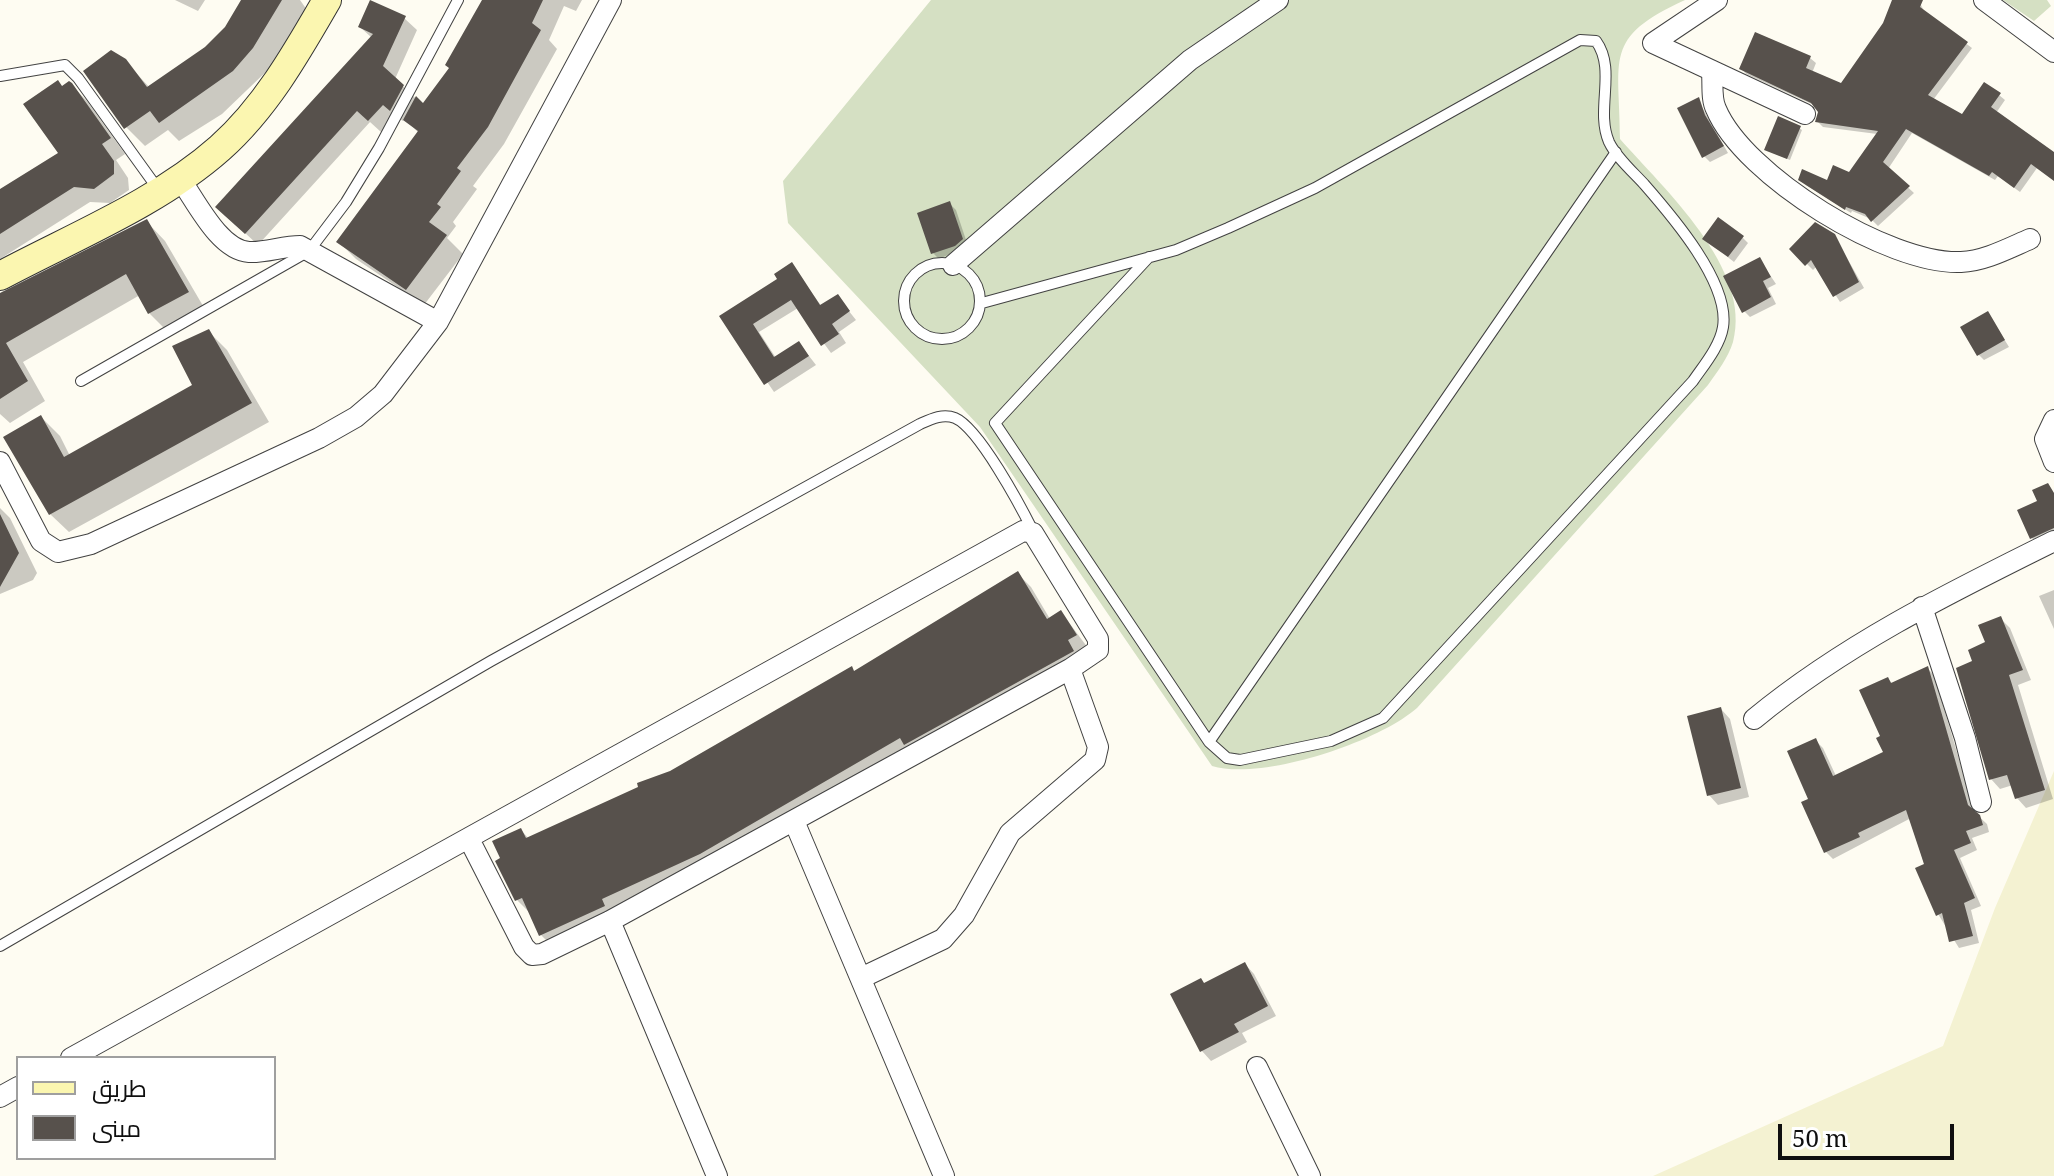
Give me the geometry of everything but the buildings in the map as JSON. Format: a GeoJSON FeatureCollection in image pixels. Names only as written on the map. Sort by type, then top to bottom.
{"type":"FeatureCollection","features":[{"type":"Feature","properties":{"kind":"street"},"geometry":{"type":"LineString","coordinates":[[0,276],[170,185],[222,147],[253,113],[292,61],[327,0]]}},
{"type":"Feature","properties":{"kind":"street"},"geometry":{"type":"LineString","coordinates":[[0,462],[41,541],[58,552],[91,544],[319,438],[356,417],[383,394],[438,322],[611,0]]}},
{"type":"Feature","properties":{"kind":"street"},"geometry":{"type":"LineString","coordinates":[[953,265],[1190,60],[1278,0]]}},
{"type":"Feature","properties":{"kind":"street"},"geometry":{"type":"LineString","coordinates":[[1717,0],[1653,43],[1805,114]]}},
{"type":"Feature","properties":{"kind":"street"},"geometry":{"type":"LineString","coordinates":[[1984,0],[2054,52]]}},
{"type":"Feature","properties":{"kind":"street"},"geometry":{"type":"LineString","coordinates":[[1712,73],[1714,107],[1732,137],[1753,162],[1817,211],[1892,245],[1934,258],[1961,262],[1998,253],[2030,239]]}},
{"type":"Feature","properties":{"kind":"street"},"geometry":{"type":"LineString","coordinates":[[170,185],[236,250],[252,253],[281,245],[300,246],[438,322]]}},
{"type":"Feature","properties":{"kind":"street"},"geometry":{"type":"LineString","coordinates":[[2054,420],[2045,439],[2054,462]]}},
{"type":"Feature","properties":{"kind":"street"},"geometry":{"type":"LineString","coordinates":[[75,1056],[1023,531],[1033,533],[1098,639],[1098,650],[1070,669],[610,921],[542,954],[532,955],[524,947],[469,839]]}},
{"type":"Feature","properties":{"kind":"street"},"geometry":{"type":"LineString","coordinates":[[1754,719],[1808,675],[1922,607],[2054,541]]}},
{"type":"Feature","properties":{"kind":"street"},"geometry":{"type":"LineString","coordinates":[[1922,607],[1965,738],[1981,802]]}},
{"type":"Feature","properties":{"kind":"street"},"geometry":{"type":"LineString","coordinates":[[861,978],[943,939],[964,915],[1010,833],[1095,760],[1098,747],[1070,669]]}},
{"type":"Feature","properties":{"kind":"street"},"geometry":{"type":"LineString","coordinates":[[794,821],[944,1176]]}},
{"type":"Feature","properties":{"kind":"street"},"geometry":{"type":"LineString","coordinates":[[610,921],[717,1176]]}},
{"type":"Feature","properties":{"kind":"street"},"geometry":{"type":"LineString","coordinates":[[1257,1067],[1310,1176]]}},
{"type":"Feature","properties":{"kind":"lane"},"geometry":{"type":"LineString","coordinates":[[81,381],[309,251],[346,202],[379,148],[458,0]]}},
{"type":"Feature","properties":{"kind":"lane"},"geometry":{"type":"LineString","coordinates":[[982,303],[1149,257],[1228,228],[1315,188],[1580,40],[1596,41],[1605,53],[1605,130],[1616,152],[1658,200],[1703,262],[1723,302],[1723,328],[1693,381],[1383,718],[1331,741],[1240,760],[1227,758],[1209,742],[995,423],[1149,257]]}},
{"type":"Feature","properties":{"kind":"lane"},"geometry":{"type":"LineString","coordinates":[[0,76],[65,65],[170,185]]}},
{"type":"Feature","properties":{"kind":"lane"},"geometry":{"type":"LineString","coordinates":[[1209,742],[1616,152]]}},
{"type":"Feature","properties":{"kind":"lane"},"geometry":{"type":"LineString","coordinates":[[933,264],[953,265],[968,272],[976,282],[982,303],[973,323],[951,337],[936,338],[913,325],[904,301],[911,279],[933,264]]}},
{"type":"Feature","properties":{"kind":"lane"},"geometry":{"type":"LineString","coordinates":[[0,946],[491,661],[939,416],[963,422],[1005,480],[1033,533]]}},
{"type":"Feature","properties":{"kind":"shaded area"},"geometry":{"type":"Polygon","coordinates":[[[2054,771],[2054,1176],[1653,1176],[1943,1046],[1995,908],[2054,771]]]}},
{"type":"Feature","properties":{"kind":"green space"},"geometry":{"type":"Polygon","coordinates":[[[931,0],[1685,0],[1640,26],[1621,53],[1620,139],[1680,206],[1717,259],[1730,286],[1736,314],[1731,348],[1708,385],[1417,708],[1375,734],[1318,756],[1259,768],[1212,766],[980,427],[788,223],[783,181],[931,0]]]}},
{"type":"Feature","properties":{"kind":"green space"},"geometry":{"type":"Polygon","coordinates":[[[2003,0],[2047,0],[2051,6],[2034,21],[2003,0]]]}}]}
